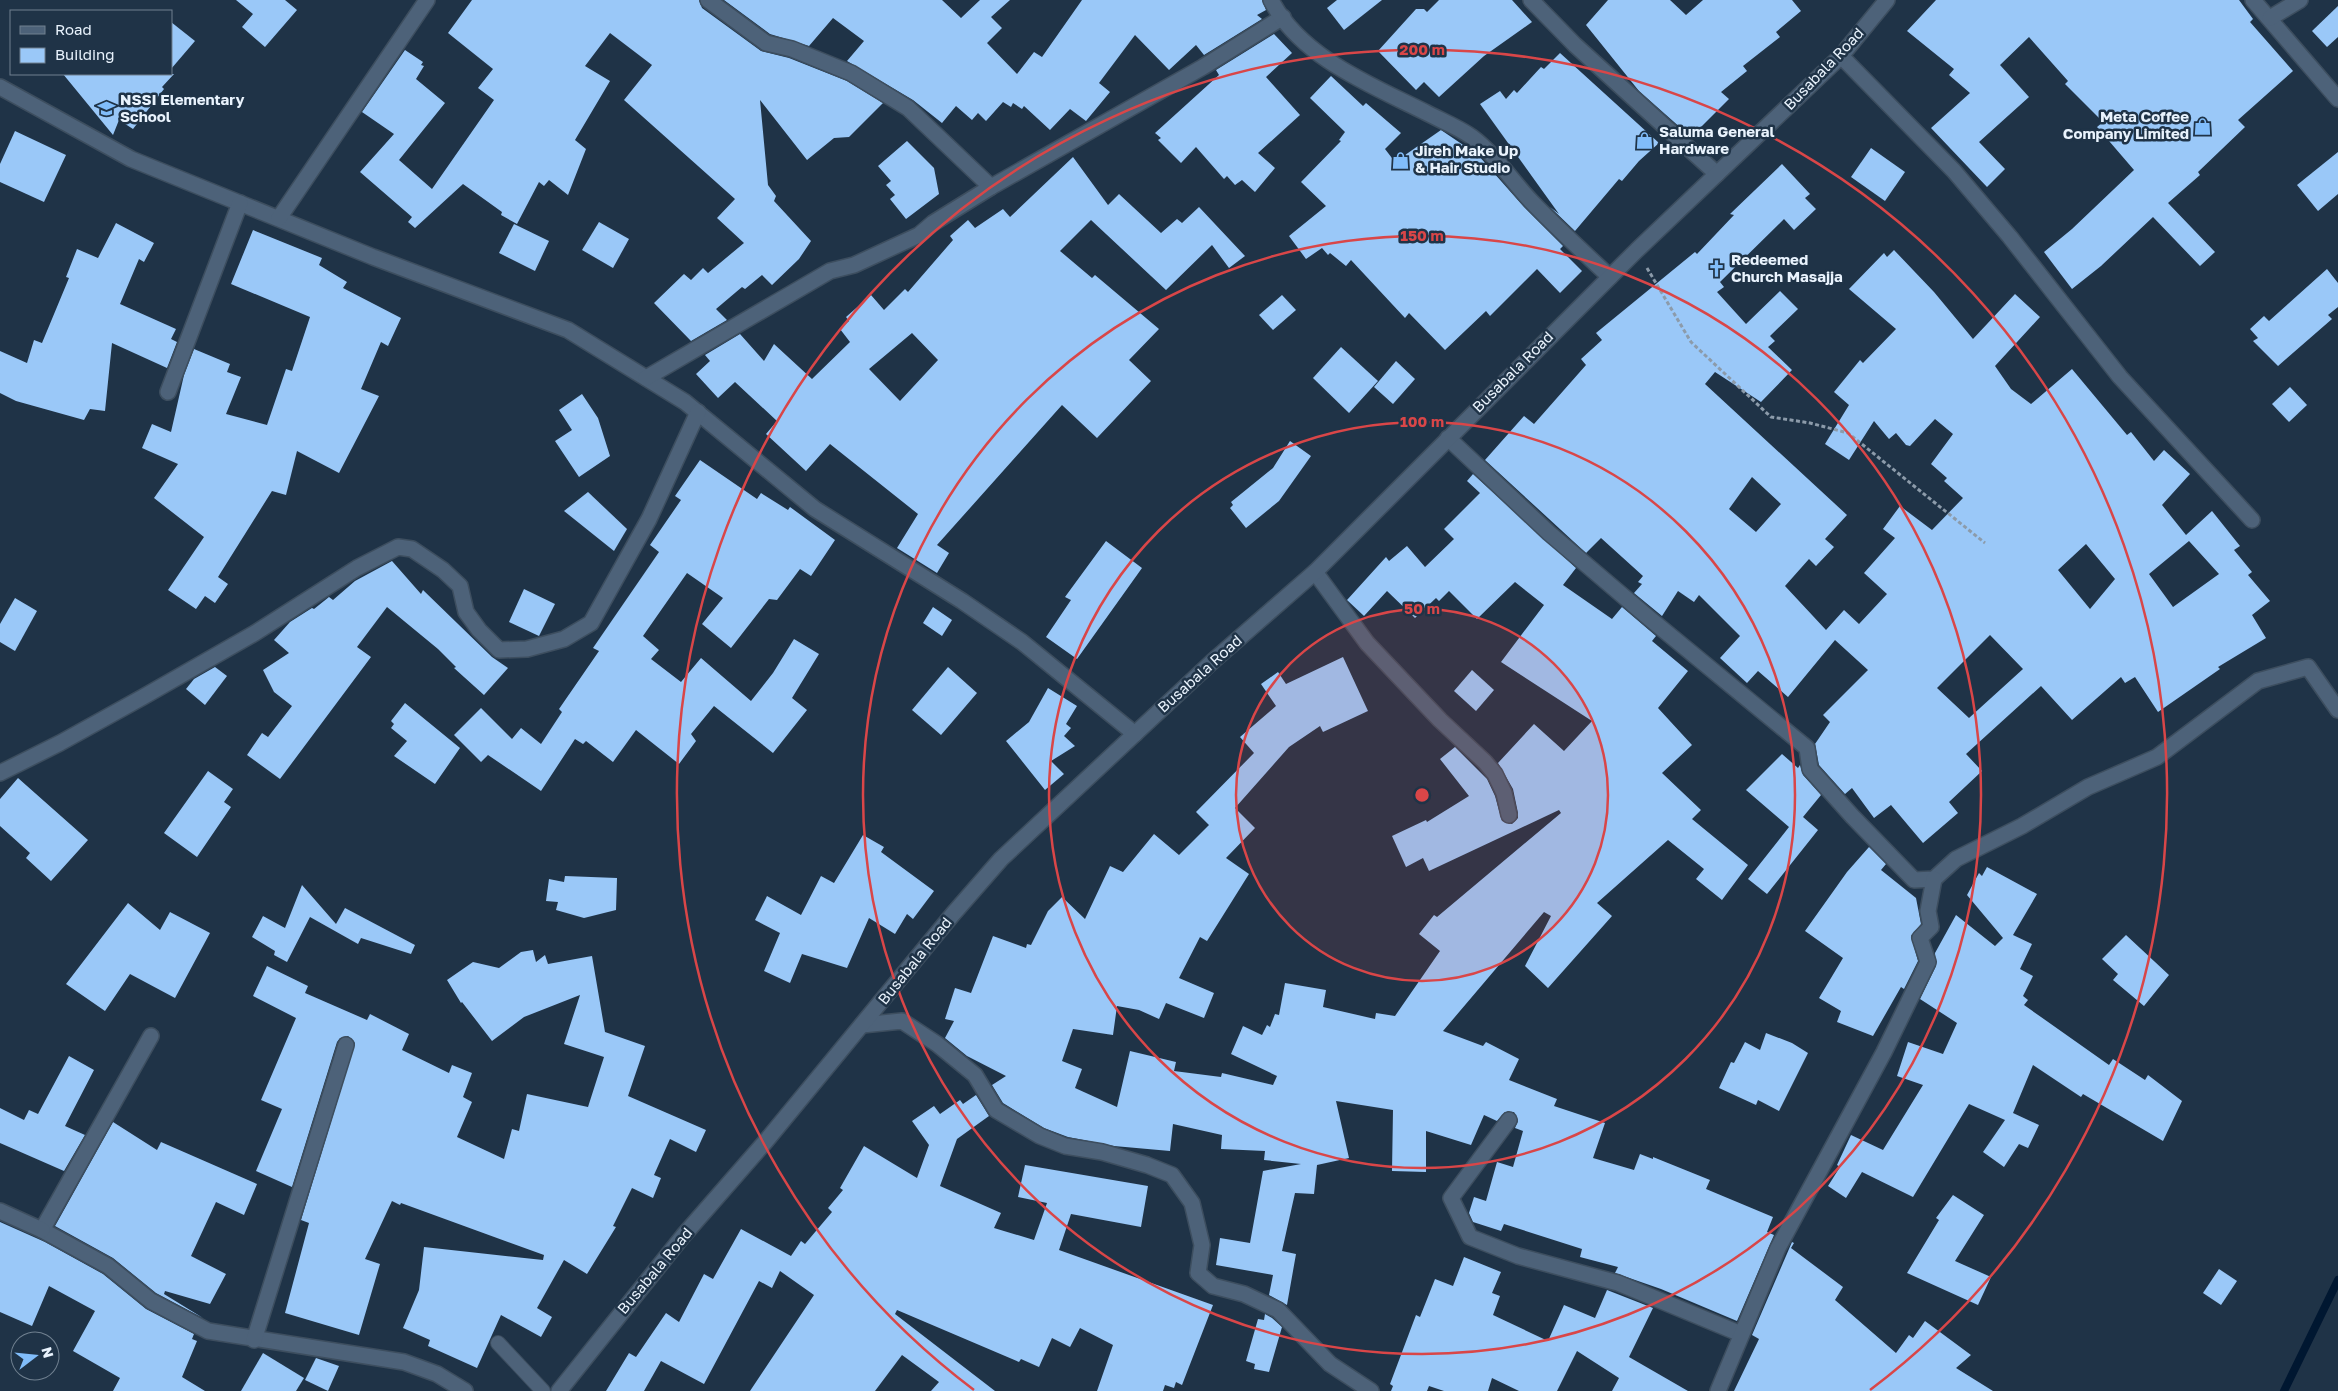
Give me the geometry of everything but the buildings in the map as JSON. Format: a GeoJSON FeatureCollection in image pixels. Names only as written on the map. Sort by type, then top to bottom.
{"type":"FeatureCollection","features":[{"type":"Feature","properties":{"kind":"street"},"geometry":{"type":"LineString","coordinates":[[279,218],[427,0]]}},
{"type":"Feature","properties":{"kind":"street"},"geometry":{"type":"LineString","coordinates":[[708,0],[766,43],[792,49],[851,73],[908,108],[991,187]]}},
{"type":"Feature","properties":{"kind":"street"},"geometry":{"type":"LineString","coordinates":[[1271,0],[1289,26],[1320,54],[1377,88],[1471,137],[1490,154],[1560,231],[1610,277]]}},
{"type":"Feature","properties":{"kind":"street"},"geometry":{"type":"LineString","coordinates":[[1531,0],[1575,46],[1716,174]]}},
{"type":"Feature","properties":{"kind":"street","name":"Busabala Road"},"geometry":{"type":"LineString","coordinates":[[559,1391],[622,1310],[1001,859],[1135,734],[1314,572],[1637,250],[1841,56],[1887,0]]}},
{"type":"Feature","properties":{"kind":"street"},"geometry":{"type":"LineString","coordinates":[[2253,0],[2338,99]]}},
{"type":"Feature","properties":{"kind":"street"},"geometry":{"type":"LineString","coordinates":[[2270,18],[2300,0]]}},
{"type":"Feature","properties":{"kind":"street"},"geometry":{"type":"LineString","coordinates":[[646,378],[830,271],[854,265],[919,235],[991,187],[1203,67],[1283,17]]}},
{"type":"Feature","properties":{"kind":"street"},"geometry":{"type":"LineString","coordinates":[[1841,56],[1954,171],[2010,237],[2120,377],[2252,520]]}},
{"type":"Feature","properties":{"kind":"street"},"geometry":{"type":"LineString","coordinates":[[0,88],[131,159],[373,257],[568,330],[698,412],[815,509],[962,601],[1022,642],[1135,734]]}},
{"type":"Feature","properties":{"kind":"street"},"geometry":{"type":"LineString","coordinates":[[168,392],[240,203]]}},
{"type":"Feature","properties":{"kind":"street"},"geometry":{"type":"LineString","coordinates":[[0,773],[60,743],[143,697],[255,633],[357,568],[398,547],[412,549],[443,570],[460,586],[466,612],[479,630],[499,650],[527,649],[564,639],[591,623],[649,519],[698,412]]}},
{"type":"Feature","properties":{"kind":"street"},"geometry":{"type":"LineString","coordinates":[[1448,438],[1549,533],[1807,748],[1810,769],[1914,880],[1934,880]]}},
{"type":"Feature","properties":{"kind":"street"},"geometry":{"type":"LineString","coordinates":[[1314,572],[1367,643],[1440,720],[1490,768],[1504,793],[1509,815]]}},
{"type":"Feature","properties":{"kind":"street"},"geometry":{"type":"LineString","coordinates":[[1718,1391],[1778,1248],[1880,1060],[1928,962],[1920,938],[1931,927],[1928,911],[1934,880],[1956,859],[2022,826],[2088,786],[2157,757],[2258,681],[2308,667],[2338,710]]}},
{"type":"Feature","properties":{"kind":"street"},"geometry":{"type":"LineString","coordinates":[[862,1025],[902,1021],[937,1044],[975,1075],[996,1110],[1040,1136],[1065,1146],[1102,1152],[1147,1165],[1172,1175],[1192,1203],[1202,1245],[1198,1273],[1213,1286],[1244,1294],[1278,1310],[1330,1364],[1371,1391]]}},
{"type":"Feature","properties":{"kind":"street"},"geometry":{"type":"LineString","coordinates":[[42,1230],[151,1036]]}},
{"type":"Feature","properties":{"kind":"street"},"geometry":{"type":"LineString","coordinates":[[254,1340],[346,1045]]}},
{"type":"Feature","properties":{"kind":"street"},"geometry":{"type":"LineString","coordinates":[[1509,1120],[1451,1198],[1470,1237],[1518,1256],[1618,1283],[1741,1334]]}},
{"type":"Feature","properties":{"kind":"street"},"geometry":{"type":"LineString","coordinates":[[0,1211],[42,1230],[108,1266],[151,1301],[208,1331],[254,1340],[404,1362],[437,1374],[465,1391]]}},
{"type":"Feature","properties":{"kind":"lane"},"geometry":{"type":"LineString","coordinates":[[498,1343],[542,1391]]}},
{"type":"Feature","properties":{"kind":"path"},"geometry":{"type":"LineString","coordinates":[[1637,250],[1691,342],[1772,417],[1810,423],[1848,433],[1985,543]]}},
{"type":"Feature","properties":{"kind":"waterway"},"geometry":{"type":"LineString","coordinates":[[2284,1391],[2338,1280]]}},
{"type":"Feature","properties":{"kind":"place","name":"NSSI Elementary School"},"geometry":{"type":"Point","coordinates":[106,109]}},
{"type":"Feature","properties":{"kind":"place","name":"Meta Coffee Company Limited"},"geometry":{"type":"Point","coordinates":[2203,126]}},
{"type":"Feature","properties":{"kind":"place","name":"Saluma General Hardware"},"geometry":{"type":"Point","coordinates":[1645,141]}},
{"type":"Feature","properties":{"kind":"place","name":"Jireh Make Up & Hair Studio"},"geometry":{"type":"Point","coordinates":[1401,160]}},
{"type":"Feature","properties":{"kind":"place","name":"Redeemed Church Masajja"},"geometry":{"type":"Point","coordinates":[1717,269]}}]}
